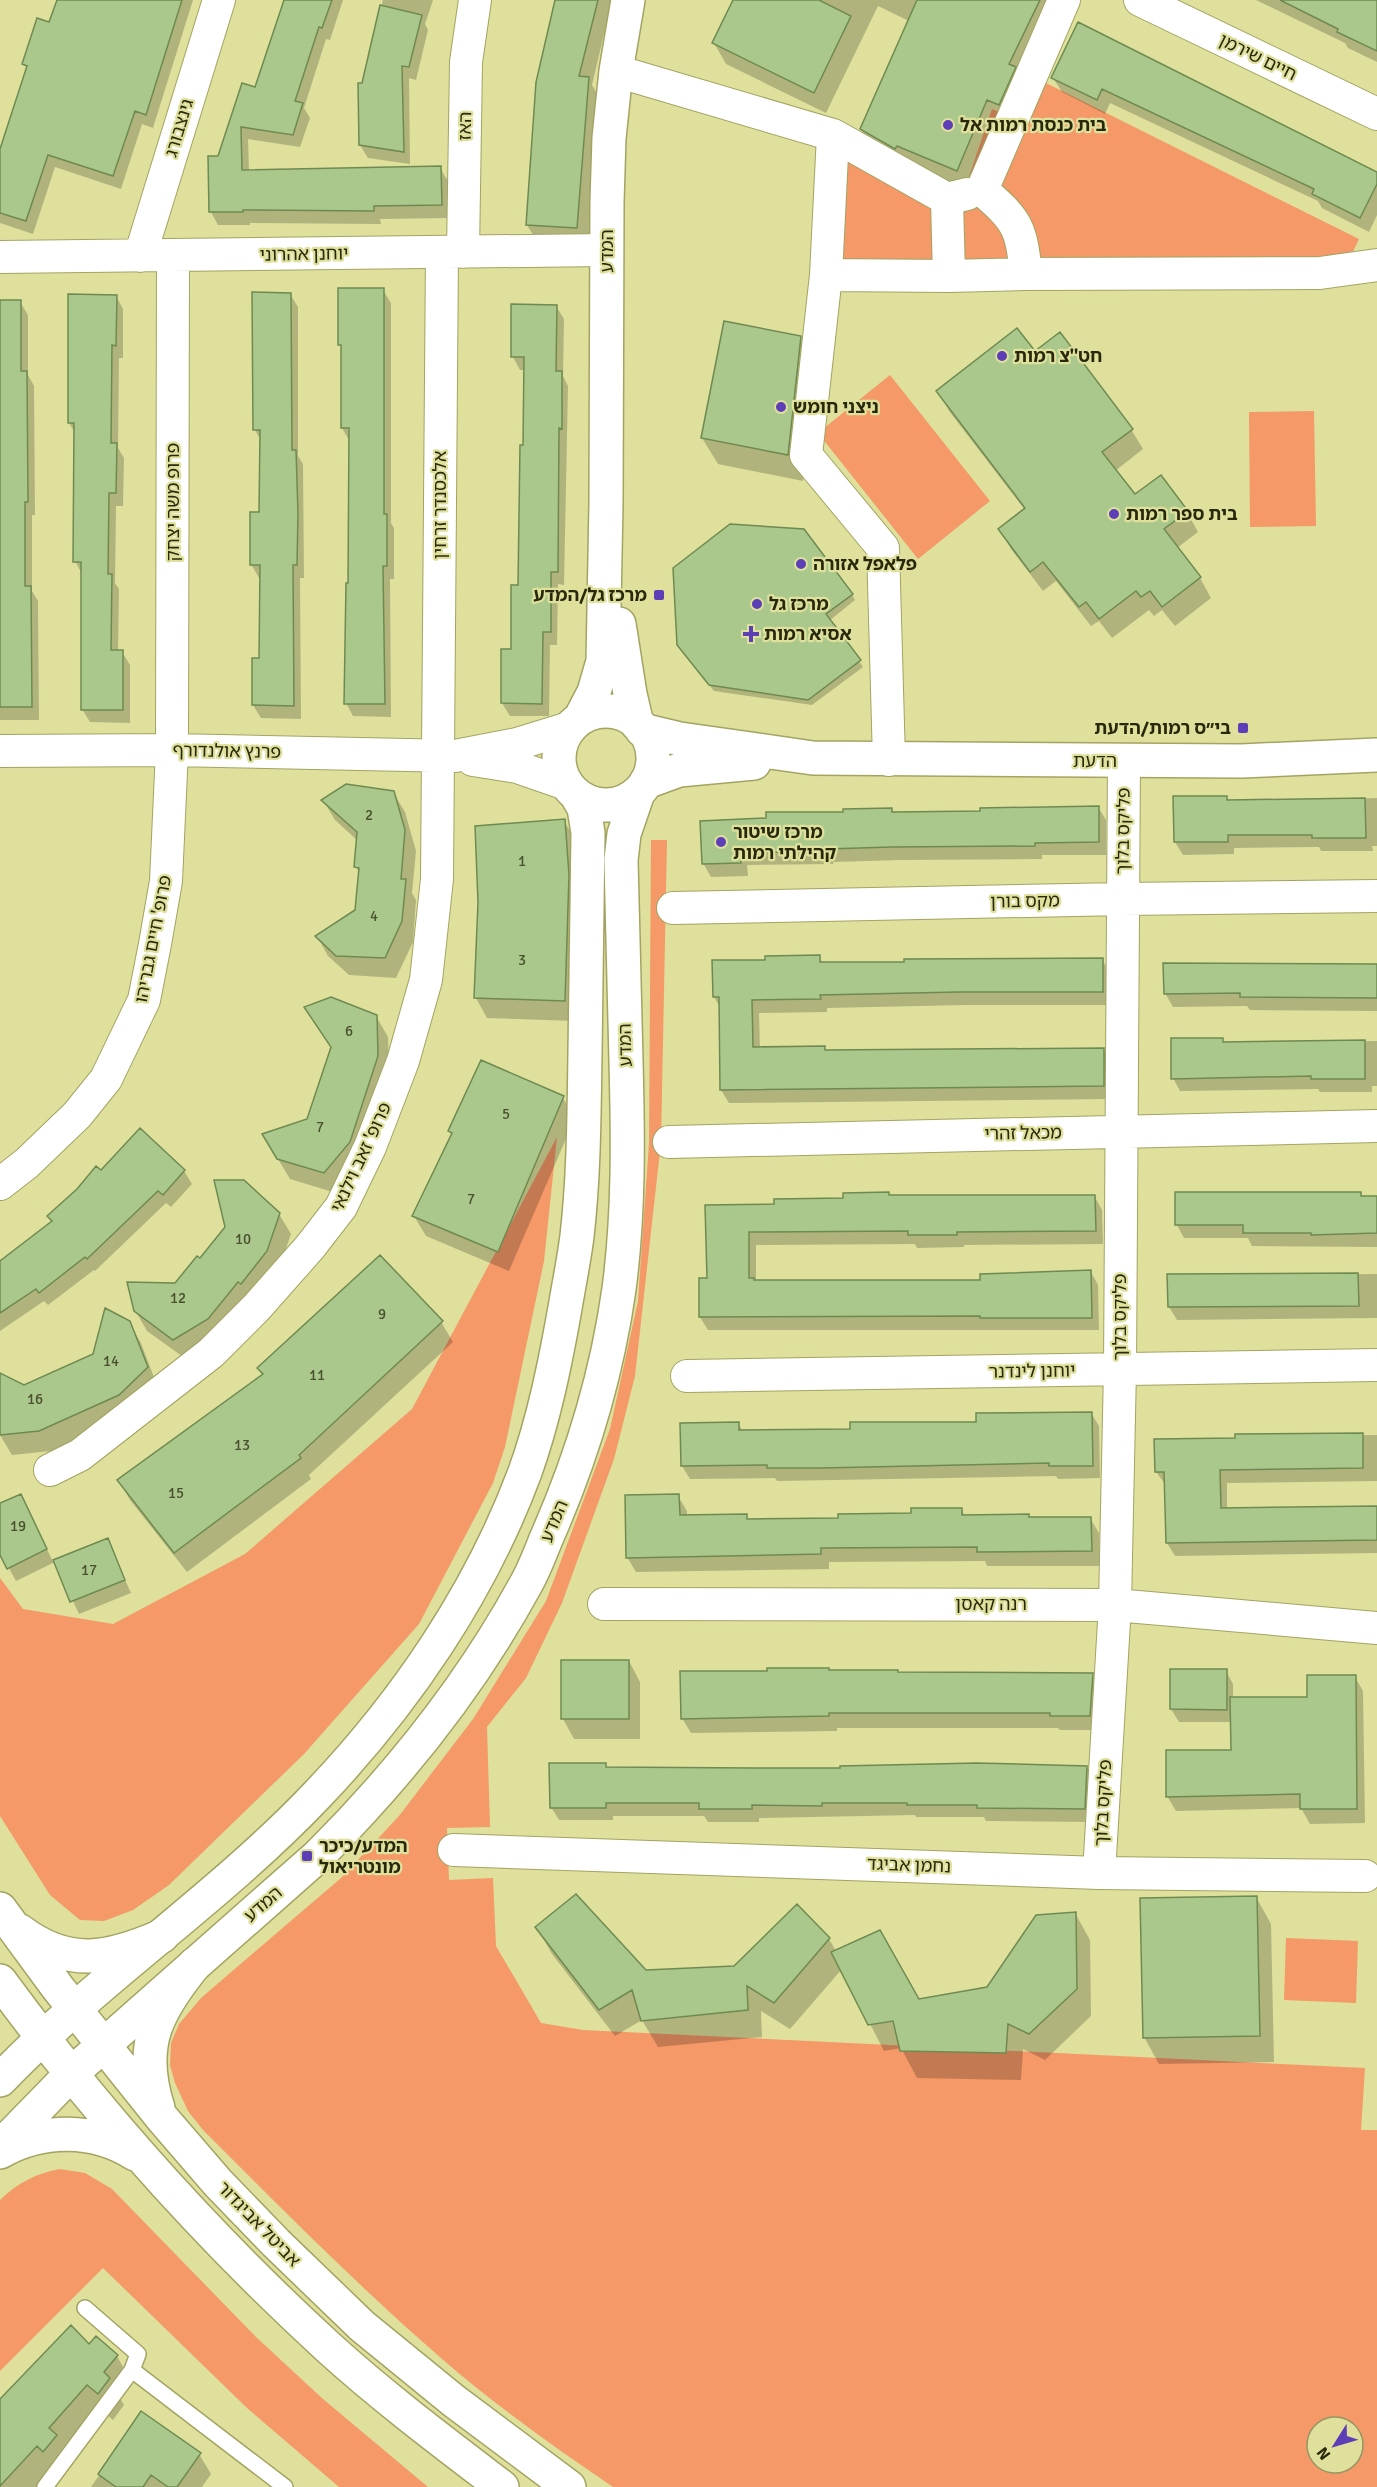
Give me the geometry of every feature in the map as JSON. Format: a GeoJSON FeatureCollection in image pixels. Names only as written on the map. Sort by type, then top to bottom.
{"type":"FeatureCollection","features":[{"type":"Feature","properties":{"kind":"street","name":"גינצבורג"},"geometry":{"type":"LineString","coordinates":[[140,255],[219,0]]}},
{"type":"Feature","properties":{"kind":"street","name":"האז"},"geometry":{"type":"LineString","coordinates":[[452,252],[466,62],[475,0]]}},
{"type":"Feature","properties":{"kind":"street","name":"המדע"},"geometry":{"type":"LineString","coordinates":[[574,724],[594,692],[603,661],[609,138],[616,71],[628,0]]}},
{"type":"Feature","properties":{"kind":"street"},"geometry":{"type":"LineString","coordinates":[[982,190],[1064,0]]}},
{"type":"Feature","properties":{"kind":"street","name":"חיים שירמן"},"geometry":{"type":"LineString","coordinates":[[1140,0],[1377,114]]}},
{"type":"Feature","properties":{"kind":"street"},"geometry":{"type":"LineString","coordinates":[[616,71],[832,135],[946,199],[982,190]]}},
{"type":"Feature","properties":{"kind":"street"},"geometry":{"type":"LineString","coordinates":[[832,135],[826,275],[806,455],[883,548],[889,760]]}},
{"type":"Feature","properties":{"kind":"street"},"geometry":{"type":"LineString","coordinates":[[982,190],[1008,212],[1022,237],[1026,274]]}},
{"type":"Feature","properties":{"kind":"street"},"geometry":{"type":"LineString","coordinates":[[946,199],[949,276]]}},
{"type":"Feature","properties":{"kind":"street","name":"יוחנן אהרוני"},"geometry":{"type":"LineString","coordinates":[[0,257],[607,250]]}},
{"type":"Feature","properties":{"kind":"street","name":"אלכסנדר זרחין"},"geometry":{"type":"LineString","coordinates":[[446,756],[452,252]]}},
{"type":"Feature","properties":{"kind":"street","name":"פרופ משה יצחק"},"geometry":{"type":"LineString","coordinates":[[172,750],[173,255]]}},
{"type":"Feature","properties":{"kind":"street"},"geometry":{"type":"LineString","coordinates":[[826,275],[1320,273],[1377,265]]}},
{"type":"Feature","properties":{"kind":"street","name":"המדע"},"geometry":{"type":"LineString","coordinates":[[606,503],[623,656],[640,727]]}},
{"type":"Feature","properties":{"kind":"street"},"geometry":{"type":"LineString","coordinates":[[0,2080],[74,2009],[162,1936],[280,1832],[362,1746],[410,1683],[458,1610],[499,1533],[525,1470],[551,1385],[577,1238],[581,1194],[584,1150],[588,833],[584,808],[572,790],[559,762],[560,750],[574,724],[591,714],[609,712],[627,717],[640,727],[649,742],[652,756],[651,769],[642,787],[627,800],[602,805],[589,802],[572,790]]}},
{"type":"Feature","properties":{"kind":"street","name":"פרנץ אולנדורף"},"geometry":{"type":"LineString","coordinates":[[446,756],[518,744],[574,724]]}},
{"type":"Feature","properties":{"kind":"street","name":"הדעת"},"geometry":{"type":"LineString","coordinates":[[640,727],[680,739],[813,758],[1241,761],[1377,755]]}},
{"type":"Feature","properties":{"kind":"street","name":"פרנץ אולנדורף"},"geometry":{"type":"LineString","coordinates":[[0,751],[172,750],[446,756],[517,767],[572,790]]}},
{"type":"Feature","properties":{"kind":"street","name":"פרופ' חיים גבריהו"},"geometry":{"type":"LineString","coordinates":[[0,1184],[27,1163],[77,1115],[106,1079],[144,1000],[166,881],[172,750]]}},
{"type":"Feature","properties":{"kind":"street","name":"פרופ' זאב וילנאי"},"geometry":{"type":"LineString","coordinates":[[50,1470],[80,1455],[211,1353],[257,1307],[341,1208],[370,1147],[403,1061],[426,980],[437,879],[446,756]]}},
{"type":"Feature","properties":{"kind":"street","name":"הדעת"},"geometry":{"type":"LineString","coordinates":[[642,787],[679,770],[813,758]]}},
{"type":"Feature","properties":{"kind":"street","name":"פליקס בלוך"},"geometry":{"type":"LineString","coordinates":[[1099,1873],[1115,1605],[1124,761]]}},
{"type":"Feature","properties":{"kind":"street","name":"המדע"},"geometry":{"type":"LineString","coordinates":[[0,2147],[72,2073],[319,1855],[357,1817],[443,1715],[489,1647],[527,1582],[563,1500],[596,1397],[619,1289],[628,1161],[621,860],[624,834],[642,787]]}},
{"type":"Feature","properties":{"kind":"street","name":"מקס בורן"},"geometry":{"type":"LineString","coordinates":[[673,908],[1377,896]]}},
{"type":"Feature","properties":{"kind":"street","name":"מכאל זהרי"},"geometry":{"type":"LineString","coordinates":[[669,1142],[1377,1126]]}},
{"type":"Feature","properties":{"kind":"street","name":"יוחנן לינדנר"},"geometry":{"type":"LineString","coordinates":[[687,1376],[1377,1365]]}},
{"type":"Feature","properties":{"kind":"street","name":"רנה קאסן"},"geometry":{"type":"LineString","coordinates":[[604,1604],[1115,1605],[1377,1628]]}},
{"type":"Feature","properties":{"kind":"street","name":"נחמן אביגד"},"geometry":{"type":"LineString","coordinates":[[454,1850],[1099,1873],[1365,1876]]}},
{"type":"Feature","properties":{"kind":"street"},"geometry":{"type":"LineString","coordinates":[[3,1913],[42,1946],[70,1955],[108,1954],[162,1936]]}},
{"type":"Feature","properties":{"kind":"street","name":"אביטל אביגדור"},"geometry":{"type":"LineString","coordinates":[[3,1913],[74,2009],[162,2118],[259,2226],[362,2326],[454,2401],[569,2487]]}},
{"type":"Feature","properties":{"kind":"street"},"geometry":{"type":"LineString","coordinates":[[162,2118],[150,2074],[151,2036],[161,2011],[195,1964]]}},
{"type":"Feature","properties":{"kind":"street"},"geometry":{"type":"LineString","coordinates":[[0,1981],[142,2159],[243,2266],[329,2348],[417,2423],[502,2487]]}},
{"type":"Feature","properties":{"kind":"street"},"geometry":{"type":"LineString","coordinates":[[0,2152],[20,2142],[43,2135],[77,2134],[99,2138],[122,2147],[142,2159]]}},
{"type":"Feature","properties":{"kind":"lane"},"geometry":{"type":"LineString","coordinates":[[45,2487],[132,2370],[138,2354],[85,2308]]}},
{"type":"Feature","properties":{"kind":"lane"},"geometry":{"type":"LineString","coordinates":[[132,2370],[285,2487]]}},
{"type":"Feature","properties":{"kind":"shaded area"},"geometry":{"type":"Polygon","coordinates":[[[1032,76],[1359,239],[1336,288],[1103,280],[828,279],[833,135],[964,191],[992,109],[1014,118],[1032,76]]]}},
{"type":"Feature","properties":{"kind":"shaded area"},"geometry":{"type":"Polygon","coordinates":[[[890,375],[990,501],[918,559],[818,433],[890,375]]]}},
{"type":"Feature","properties":{"kind":"shaded area"},"geometry":{"type":"Polygon","coordinates":[[[1314,411],[1316,526],[1250,527],[1249,412],[1314,411]]]}},
{"type":"Feature","properties":{"kind":"shaded area"},"geometry":{"type":"Polygon","coordinates":[[[651,840],[667,840],[661,1142],[635,1376],[614,1459],[562,1603],[526,1678],[487,1727],[490,1827],[447,1828],[449,1880],[493,1878],[496,1946],[541,2023],[583,2030],[1365,2068],[1361,2130],[1377,2130],[1377,2487],[613,2487],[504,2409],[410,2331],[203,2130],[188,2111],[175,2083],[170,2065],[171,2043],[179,2024],[201,1998],[341,1878],[399,1816],[473,1719],[546,1601],[610,1429],[638,1301],[649,1143],[651,840]]]}},
{"type":"Feature","properties":{"kind":"shaded area"},"geometry":{"type":"Polygon","coordinates":[[[557,1137],[544,1261],[505,1447],[493,1483],[419,1624],[304,1754],[169,1885],[133,1910],[104,1921],[80,1920],[50,1895],[0,1816],[0,1578],[23,1609],[113,1624],[245,1554],[412,1409],[557,1137]]]}},
{"type":"Feature","properties":{"kind":"shaded area"},"geometry":{"type":"Polygon","coordinates":[[[1286,1938],[1358,1941],[1356,2003],[1284,2000],[1286,1938]]]}},
{"type":"Feature","properties":{"kind":"shaded area"},"geometry":{"type":"Polygon","coordinates":[[[60,2169],[85,2173],[112,2189],[256,2337],[323,2399],[428,2487],[339,2487],[247,2408],[103,2268],[0,2371],[0,2200],[28,2180],[60,2169]]]}},
{"type":"Feature","properties":{"kind":"building"},"geometry":{"type":"Polygon","coordinates":[[[57,0],[182,0],[146,115],[135,111],[113,176],[48,155],[26,221],[0,213],[0,149],[27,66],[22,64],[37,18],[49,22],[57,0]]]}},
{"type":"Feature","properties":{"kind":"building"},"geometry":{"type":"Polygon","coordinates":[[[284,0],[332,0],[322,28],[319,27],[295,101],[303,103],[293,135],[241,127],[242,170],[441,166],[442,205],[374,206],[374,211],[209,212],[208,156],[218,156],[242,83],[255,87],[284,0]]]}},
{"type":"Feature","properties":{"kind":"building"},"geometry":{"type":"Polygon","coordinates":[[[555,0],[598,0],[579,76],[589,77],[577,228],[526,225],[536,82],[555,0]]]}},
{"type":"Feature","properties":{"kind":"building"},"geometry":{"type":"Polygon","coordinates":[[[733,0],[819,0],[851,16],[814,93],[712,43],[733,0]]]}},
{"type":"Feature","properties":{"kind":"building"},"geometry":{"type":"Polygon","coordinates":[[[917,0],[1040,0],[1009,64],[1016,67],[999,105],[987,100],[957,171],[897,146],[895,149],[860,129],[917,0]]]}},
{"type":"Feature","properties":{"kind":"building"},"geometry":{"type":"Polygon","coordinates":[[[1280,0],[1377,0],[1377,51],[1337,32],[1338,29],[1280,0]]]}},
{"type":"Feature","properties":{"kind":"building"},"geometry":{"type":"Polygon","coordinates":[[[380,5],[422,15],[409,67],[402,66],[404,152],[359,145],[358,83],[362,83],[380,5]]]}},
{"type":"Feature","properties":{"kind":"building"},"geometry":{"type":"Polygon","coordinates":[[[1078,22],[1377,172],[1377,184],[1360,218],[1312,194],[1314,189],[1102,89],[1097,100],[1051,78],[1078,22]]]}},
{"type":"Feature","properties":{"kind":"building"},"geometry":{"type":"Polygon","coordinates":[[[338,288],[384,288],[384,514],[387,514],[387,566],[383,566],[385,704],[344,704],[346,583],[348,583],[349,428],[341,428],[338,288]]]}},
{"type":"Feature","properties":{"kind":"building"},"geometry":{"type":"Polygon","coordinates":[[[252,292],[291,293],[292,450],[296,450],[298,513],[297,565],[293,565],[294,706],[252,705],[252,658],[259,658],[260,565],[250,565],[250,512],[259,512],[260,430],[253,430],[252,292]]]}},
{"type":"Feature","properties":{"kind":"building"},"geometry":{"type":"Polygon","coordinates":[[[68,294],[117,295],[116,346],[112,345],[111,443],[117,443],[116,493],[109,493],[108,574],[112,574],[111,650],[123,650],[123,710],[81,710],[81,562],[73,562],[74,423],[68,423],[68,294]]]}},
{"type":"Feature","properties":{"kind":"building"},"geometry":{"type":"Polygon","coordinates":[[[0,300],[21,300],[21,371],[27,371],[28,502],[25,502],[25,586],[31,586],[32,707],[0,707],[0,300]]]}},
{"type":"Feature","properties":{"kind":"building"},"geometry":{"type":"Polygon","coordinates":[[[511,304],[557,305],[556,371],[562,371],[562,429],[559,428],[558,572],[551,572],[551,632],[543,632],[542,704],[501,703],[501,649],[511,649],[511,585],[518,585],[520,445],[523,445],[524,357],[511,357],[511,304]]]}},
{"type":"Feature","properties":{"kind":"building"},"geometry":{"type":"Polygon","coordinates":[[[724,321],[801,336],[788,455],[701,438],[724,321]]]}},
{"type":"Feature","properties":{"kind":"building"},"geometry":{"type":"Polygon","coordinates":[[[1017,328],[1035,351],[1060,332],[1133,429],[1102,452],[1135,494],[1161,475],[1188,511],[1164,529],[1201,577],[1162,607],[1150,591],[1141,597],[1136,591],[1099,619],[1086,602],[1079,607],[1043,562],[1030,572],[998,529],[1025,508],[936,391],[1017,328]]]}},
{"type":"Feature","properties":{"kind":"building","name":"מרכז גל"},"geometry":{"type":"Polygon","coordinates":[[[730,524],[804,529],[853,594],[826,614],[861,660],[808,700],[709,685],[677,645],[673,568],[730,524]]]}},
{"type":"Feature","properties":{"kind":"building"},"geometry":{"type":"Polygon","coordinates":[[[346,784],[394,791],[405,830],[401,879],[406,879],[402,921],[385,958],[336,956],[315,936],[355,910],[359,868],[354,867],[357,832],[321,800],[346,784]]]}},
{"type":"Feature","properties":{"kind":"building"},"geometry":{"type":"Polygon","coordinates":[[[1173,796],[1227,796],[1227,800],[1365,798],[1366,838],[1312,838],[1312,835],[1228,835],[1228,842],[1174,842],[1173,796]]]}},
{"type":"Feature","properties":{"kind":"building"},"geometry":{"type":"Polygon","coordinates":[[[1099,806],[1099,842],[1035,843],[1035,846],[892,847],[740,853],[741,863],[702,864],[700,821],[766,818],[766,812],[843,812],[843,809],[892,808],[892,812],[980,811],[980,808],[1099,806]]]}},
{"type":"Feature","properties":{"kind":"building"},"geometry":{"type":"Polygon","coordinates":[[[565,819],[569,875],[565,1001],[474,998],[478,902],[475,826],[565,819]]]}},
{"type":"Feature","properties":{"kind":"building"},"geometry":{"type":"Polygon","coordinates":[[[820,955],[820,962],[904,962],[904,959],[1103,958],[1103,992],[820,995],[821,999],[752,1000],[753,1047],[825,1046],[825,1050],[1104,1048],[1104,1086],[720,1090],[719,997],[713,997],[712,960],[765,960],[765,956],[820,955]]]}},
{"type":"Feature","properties":{"kind":"building"},"geometry":{"type":"Polygon","coordinates":[[[1163,963],[1377,964],[1377,998],[1240,997],[1240,993],[1164,994],[1163,963]]]}},
{"type":"Feature","properties":{"kind":"building"},"geometry":{"type":"Polygon","coordinates":[[[331,997],[377,1015],[378,1056],[350,1142],[324,1173],[277,1159],[262,1134],[307,1119],[331,1047],[304,1007],[331,997]]]}},
{"type":"Feature","properties":{"kind":"building"},"geometry":{"type":"Polygon","coordinates":[[[1171,1038],[1223,1038],[1223,1042],[1365,1040],[1365,1079],[1311,1079],[1311,1076],[1171,1079],[1171,1038]]]}},
{"type":"Feature","properties":{"kind":"building"},"geometry":{"type":"Polygon","coordinates":[[[481,1060],[564,1096],[498,1252],[412,1216],[452,1133],[448,1131],[481,1060]]]}},
{"type":"Feature","properties":{"kind":"building"},"geometry":{"type":"Polygon","coordinates":[[[140,1128],[185,1170],[163,1195],[158,1191],[87,1259],[85,1257],[39,1293],[36,1289],[0,1313],[0,1261],[52,1221],[47,1216],[77,1189],[96,1166],[101,1170],[140,1128]]]}},
{"type":"Feature","properties":{"kind":"building"},"geometry":{"type":"Polygon","coordinates":[[[214,1180],[244,1180],[280,1213],[267,1251],[241,1284],[238,1282],[208,1319],[173,1340],[134,1311],[127,1282],[175,1283],[197,1256],[200,1258],[225,1227],[214,1180]]]}},
{"type":"Feature","properties":{"kind":"building"},"geometry":{"type":"Polygon","coordinates":[[[889,1192],[889,1195],[1095,1195],[1096,1231],[957,1232],[957,1235],[908,1235],[908,1231],[749,1232],[749,1278],[754,1278],[754,1280],[980,1280],[980,1274],[1091,1270],[1092,1318],[699,1317],[699,1278],[707,1278],[705,1205],[774,1204],[774,1199],[843,1198],[843,1193],[889,1192]]]}},
{"type":"Feature","properties":{"kind":"building"},"geometry":{"type":"Polygon","coordinates":[[[1175,1192],[1361,1192],[1361,1196],[1377,1196],[1377,1233],[1311,1235],[1311,1233],[1243,1233],[1243,1225],[1175,1225],[1175,1192]]]}},
{"type":"Feature","properties":{"kind":"building"},"geometry":{"type":"Polygon","coordinates":[[[380,1255],[443,1321],[299,1455],[301,1458],[174,1553],[117,1480],[263,1374],[257,1368],[380,1255]]]}},
{"type":"Feature","properties":{"kind":"building"},"geometry":{"type":"Polygon","coordinates":[[[1358,1273],[1359,1306],[1168,1307],[1167,1274],[1358,1273]]]}},
{"type":"Feature","properties":{"kind":"building"},"geometry":{"type":"Polygon","coordinates":[[[105,1308],[130,1321],[148,1367],[119,1395],[39,1431],[0,1435],[0,1373],[24,1385],[93,1354],[105,1308]]]}},
{"type":"Feature","properties":{"kind":"building"},"geometry":{"type":"Polygon","coordinates":[[[1092,1412],[1093,1466],[1049,1466],[1049,1463],[821,1468],[767,1468],[767,1465],[681,1466],[680,1423],[739,1422],[739,1430],[850,1429],[850,1422],[976,1422],[976,1413],[1092,1412]]]}},
{"type":"Feature","properties":{"kind":"building"},"geometry":{"type":"Polygon","coordinates":[[[1363,1433],[1363,1468],[1220,1470],[1221,1508],[1377,1506],[1377,1540],[1166,1543],[1164,1472],[1155,1472],[1154,1439],[1235,1438],[1235,1434],[1363,1433]]]}},
{"type":"Feature","properties":{"kind":"building"},"geometry":{"type":"Polygon","coordinates":[[[21,1494],[47,1549],[7,1569],[0,1555],[0,1503],[21,1494]]]}},
{"type":"Feature","properties":{"kind":"building"},"geometry":{"type":"Polygon","coordinates":[[[679,1494],[680,1515],[747,1514],[747,1519],[838,1518],[838,1514],[911,1513],[911,1508],[962,1508],[962,1515],[1029,1514],[1029,1517],[1091,1517],[1092,1551],[977,1552],[977,1547],[821,1548],[821,1554],[626,1558],[625,1495],[679,1494]]]}},
{"type":"Feature","properties":{"kind":"building"},"geometry":{"type":"Polygon","coordinates":[[[108,1538],[125,1580],[70,1602],[53,1560],[108,1538]]]}},
{"type":"Feature","properties":{"kind":"building"},"geometry":{"type":"Polygon","coordinates":[[[561,1660],[629,1660],[629,1719],[561,1719],[561,1660]]]}},
{"type":"Feature","properties":{"kind":"building"},"geometry":{"type":"Polygon","coordinates":[[[767,1668],[898,1670],[898,1672],[1093,1673],[1090,1716],[1050,1716],[1050,1713],[829,1713],[829,1716],[681,1719],[680,1671],[767,1671],[767,1668]]]}},
{"type":"Feature","properties":{"kind":"building"},"geometry":{"type":"Polygon","coordinates":[[[1170,1669],[1227,1669],[1227,1710],[1170,1709],[1170,1669]]]}},
{"type":"Feature","properties":{"kind":"building"},"geometry":{"type":"Polygon","coordinates":[[[1307,1675],[1356,1675],[1357,1809],[1300,1809],[1300,1794],[1166,1797],[1166,1750],[1231,1750],[1230,1697],[1307,1697],[1307,1675]]]}},
{"type":"Feature","properties":{"kind":"building"},"geometry":{"type":"Polygon","coordinates":[[[549,1763],[606,1763],[606,1767],[752,1768],[840,1768],[840,1766],[977,1763],[1087,1766],[1085,1809],[977,1808],[977,1805],[907,1805],[907,1803],[822,1803],[822,1806],[752,1805],[752,1809],[699,1809],[699,1803],[606,1803],[606,1808],[550,1808],[549,1763]]]}},
{"type":"Feature","properties":{"kind":"building"},"geometry":{"type":"Polygon","coordinates":[[[576,1894],[646,1970],[734,1966],[797,1904],[830,1938],[774,2003],[747,1986],[748,2010],[641,2021],[632,1990],[599,2010],[535,1927],[576,1894]]]}},
{"type":"Feature","properties":{"kind":"building"},"geometry":{"type":"Polygon","coordinates":[[[1257,1896],[1260,2036],[1143,2038],[1140,1898],[1257,1896]]]}},
{"type":"Feature","properties":{"kind":"building"},"geometry":{"type":"Polygon","coordinates":[[[1076,1912],[1077,1989],[1029,2034],[1008,2024],[1006,2053],[900,2051],[893,2021],[868,2025],[831,1952],[880,1930],[919,1999],[987,1987],[1036,1915],[1076,1912]]]}},
{"type":"Feature","properties":{"kind":"building"},"geometry":{"type":"Polygon","coordinates":[[[71,2325],[89,2344],[96,2336],[118,2355],[104,2372],[110,2378],[98,2394],[87,2385],[49,2428],[57,2435],[43,2452],[37,2446],[0,2486],[0,2399],[71,2325]]]}},
{"type":"Feature","properties":{"kind":"building"},"geometry":{"type":"Polygon","coordinates":[[[141,2411],[201,2453],[177,2487],[168,2487],[151,2475],[143,2487],[116,2487],[98,2474],[141,2411]]]}},
{"type":"Feature","properties":{"kind":"place","name":"בית כנסת רמות אל"},"geometry":{"type":"Point","coordinates":[948,125]}},
{"type":"Feature","properties":{"kind":"place","name":"חט''צ רמות"},"geometry":{"type":"Point","coordinates":[1002,356]}},
{"type":"Feature","properties":{"kind":"place","name":"ניצני חומש"},"geometry":{"type":"Point","coordinates":[781,407]}},
{"type":"Feature","properties":{"kind":"place","name":"בית ספר רמות"},"geometry":{"type":"Point","coordinates":[1114,514]}},
{"type":"Feature","properties":{"kind":"place","name":"פלאפל אזורה"},"geometry":{"type":"Point","coordinates":[801,564]}},
{"type":"Feature","properties":{"kind":"place","name":"מרכז גל/המדע"},"geometry":{"type":"Point","coordinates":[659,595]}},
{"type":"Feature","properties":{"kind":"place","name":"מרכז גל"},"geometry":{"type":"Point","coordinates":[757,604]}},
{"type":"Feature","properties":{"kind":"place","name":"אסיא רמות"},"geometry":{"type":"Point","coordinates":[751,634]}},
{"type":"Feature","properties":{"kind":"place","name":"בי״ס רמות/הדעת"},"geometry":{"type":"Point","coordinates":[1243,728]}},
{"type":"Feature","properties":{"kind":"place","name":"מרכז שיטור קהילתי רמות"},"geometry":{"type":"Point","coordinates":[721,842]}},
{"type":"Feature","properties":{"kind":"place","name":"המדע/כיכר מונטריאול"},"geometry":{"type":"Point","coordinates":[307,1856]}}]}
